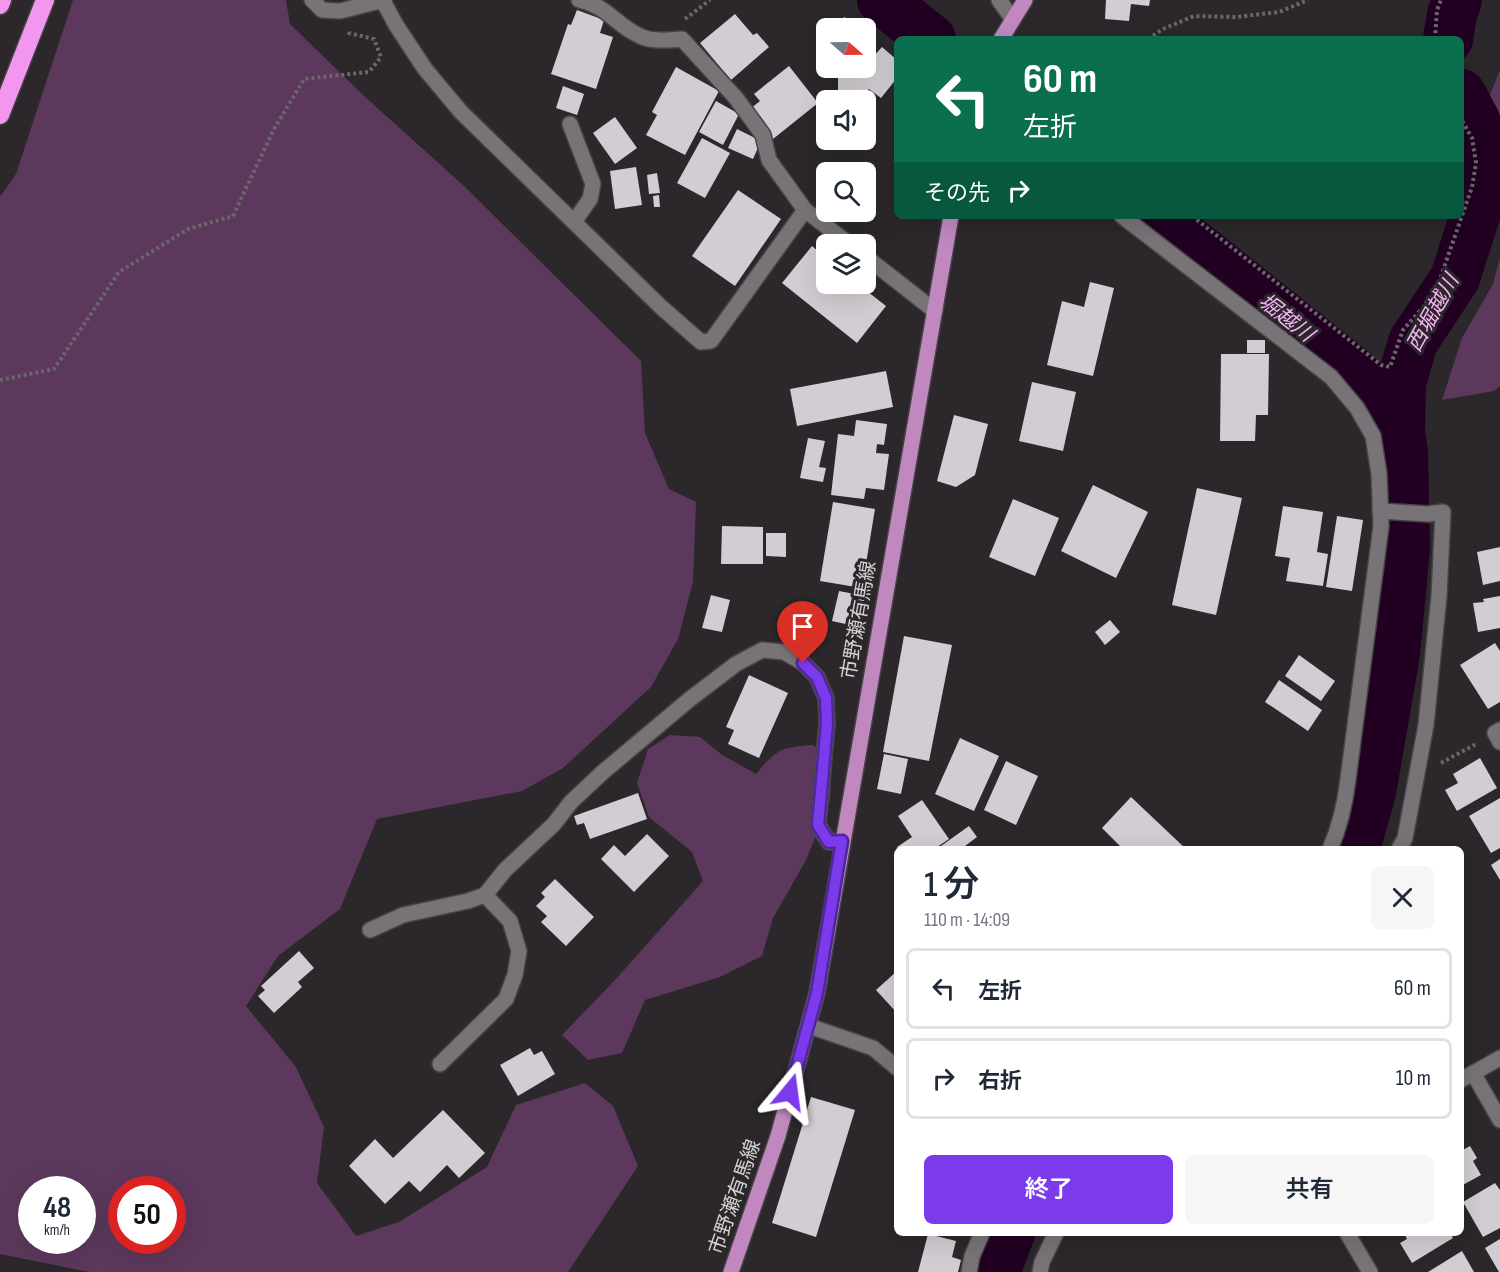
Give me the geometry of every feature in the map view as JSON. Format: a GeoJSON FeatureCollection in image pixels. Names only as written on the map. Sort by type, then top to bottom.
{"type":"FeatureCollection","features":[{"type":"Feature","properties":{"kind":"highway"},"geometry":{"type":"LineString","coordinates":[[0,5],[2,0]]}},
{"type":"Feature","properties":{"kind":"highway"},"geometry":{"type":"LineString","coordinates":[[0,115],[45,0]]}},
{"type":"Feature","properties":{"kind":"main road"},"geometry":{"type":"LineString","coordinates":[[1003,36],[1012,18],[1025,0]]}},
{"type":"Feature","properties":{"kind":"main road","name":"市野瀬有馬線"},"geometry":{"type":"LineString","coordinates":[[731,1272],[778,1136],[817,993],[950,219]]}},
{"type":"Feature","properties":{"kind":"street"},"geometry":{"type":"LineString","coordinates":[[312,0],[322,10],[340,11],[384,0],[396,25],[425,69],[461,112],[661,307],[701,342],[711,341],[805,210]]}},
{"type":"Feature","properties":{"kind":"street"},"geometry":{"type":"LineString","coordinates":[[579,0],[605,10],[619,23],[641,37],[663,40],[682,39],[736,98],[763,135],[769,160],[805,210],[836,234]]}},
{"type":"Feature","properties":{"kind":"street"},"geometry":{"type":"LineString","coordinates":[[999,0],[1012,18]]}},
{"type":"Feature","properties":{"kind":"street"},"geometry":{"type":"LineString","coordinates":[[570,124],[592,184],[590,199],[574,222]]}},
{"type":"Feature","properties":{"kind":"street"},"geometry":{"type":"LineString","coordinates":[[1126,219],[1330,377],[1357,408],[1373,436],[1384,511],[1344,810],[1331,846]]}},
{"type":"Feature","properties":{"kind":"street"},"geometry":{"type":"LineString","coordinates":[[876,265],[935,311]]}},
{"type":"Feature","properties":{"kind":"street"},"geometry":{"type":"LineString","coordinates":[[1384,511],[1428,514],[1443,512],[1439,596],[1426,725],[1405,838],[1401,846]]}},
{"type":"Feature","properties":{"kind":"street"},"geometry":{"type":"LineString","coordinates":[[370,930],[403,915],[486,895],[505,870],[554,824],[571,802],[603,772],[699,692],[736,664],[762,651],[784,652],[803,663],[817,677],[826,698],[827,723],[818,825],[829,842],[842,841]]}},
{"type":"Feature","properties":{"kind":"street"},"geometry":{"type":"LineString","coordinates":[[440,1064],[506,999],[515,975],[519,951],[510,921],[486,895]]}},
{"type":"Feature","properties":{"kind":"street"},"geometry":{"type":"LineString","coordinates":[[809,1026],[873,1048],[894,1066]]}},
{"type":"Feature","properties":{"kind":"street"},"geometry":{"type":"LineString","coordinates":[[1500,1058],[1467,1076],[1500,1120]]}},
{"type":"Feature","properties":{"kind":"street"},"geometry":{"type":"LineString","coordinates":[[969,1272],[972,1256],[981,1236]]}},
{"type":"Feature","properties":{"kind":"street"},"geometry":{"type":"LineString","coordinates":[[1040,1272],[1042,1262],[1055,1236]]}},
{"type":"Feature","properties":{"kind":"street"},"geometry":{"type":"LineString","coordinates":[[1349,1236],[1370,1272]]}},
{"type":"Feature","properties":{"kind":"path"},"geometry":{"type":"LineString","coordinates":[[1152,36],[1194,16],[1236,17],[1279,12],[1308,0]]}},
{"type":"Feature","properties":{"kind":"path"},"geometry":{"type":"LineString","coordinates":[[1435,36],[1437,10],[1441,0]]}},
{"type":"Feature","properties":{"kind":"path"},"geometry":{"type":"LineString","coordinates":[[0,380],[54,369],[119,272],[188,229],[233,216],[274,129],[304,79],[369,72],[381,57],[374,39],[349,33]]}},
{"type":"Feature","properties":{"kind":"path"},"geometry":{"type":"LineString","coordinates":[[1464,124],[1472,138],[1476,163],[1472,187],[1464,210]]}},
{"type":"Feature","properties":{"kind":"path"},"geometry":{"type":"LineString","coordinates":[[1196,219],[1381,365],[1390,367],[1403,330],[1425,305],[1440,279],[1461,219]]}},
{"type":"Feature","properties":{"kind":"path"},"geometry":{"type":"LineString","coordinates":[[1416,777],[1498,735]]}},
{"type":"Feature","properties":{"kind":"shaded area"},"geometry":{"type":"Polygon","coordinates":[[[73,0],[286,0],[290,24],[363,95],[464,186],[641,361],[645,433],[669,489],[696,502],[693,582],[678,639],[651,687],[563,768],[522,791],[377,819],[340,909],[278,956],[246,1006],[296,1067],[324,1127],[317,1183],[356,1236],[399,1222],[487,1167],[516,1105],[585,1083],[613,1106],[638,1166],[568,1272],[89,1272],[0,1254],[0,197],[16,174],[73,0]]]}},
{"type":"Feature","properties":{"kind":"shaded area"},"geometry":{"type":"Polygon","coordinates":[[[1500,70],[1500,137],[1485,107],[1500,70]]]}},
{"type":"Feature","properties":{"kind":"shaded area"},"geometry":{"type":"Polygon","coordinates":[[[1500,258],[1500,386],[1494,391],[1442,400],[1462,338],[1493,284],[1500,258]]]}},
{"type":"Feature","properties":{"kind":"shaded area"},"geometry":{"type":"Polygon","coordinates":[[[670,735],[700,737],[721,754],[756,774],[780,751],[813,745],[832,761],[830,801],[806,860],[773,918],[762,956],[720,977],[645,1000],[622,1053],[588,1060],[562,1035],[616,979],[703,881],[692,852],[649,817],[637,783],[648,749],[670,735]]]}},
{"type":"Feature","properties":{"kind":"building"},"geometry":{"type":"Polygon","coordinates":[[[1106,0],[1150,0],[1149,6],[1131,4],[1129,21],[1105,19],[1106,0]]]}},
{"type":"Feature","properties":{"kind":"building"},"geometry":{"type":"Polygon","coordinates":[[[577,10],[604,20],[600,33],[613,37],[596,89],[551,74],[568,24],[571,25],[577,10]]]}},
{"type":"Feature","properties":{"kind":"building"},"geometry":{"type":"Polygon","coordinates":[[[735,14],[753,35],[757,33],[769,47],[731,80],[700,43],[735,14]]]}},
{"type":"Feature","properties":{"kind":"building"},"geometry":{"type":"Polygon","coordinates":[[[882,47],[894,57],[894,82],[881,98],[876,94],[876,90],[838,90],[838,78],[876,78],[876,54],[882,47]]]}},
{"type":"Feature","properties":{"kind":"building"},"geometry":{"type":"Polygon","coordinates":[[[789,66],[816,100],[816,105],[773,139],[750,109],[760,101],[754,94],[789,66]]]}},
{"type":"Feature","properties":{"kind":"building"},"geometry":{"type":"Polygon","coordinates":[[[676,67],[719,91],[685,155],[646,135],[657,115],[652,112],[676,67]]]}},
{"type":"Feature","properties":{"kind":"building"},"geometry":{"type":"Polygon","coordinates":[[[563,86],[584,94],[577,115],[556,108],[563,86]]]}},
{"type":"Feature","properties":{"kind":"building"},"geometry":{"type":"Polygon","coordinates":[[[716,101],[739,114],[723,145],[699,132],[716,101]]]}},
{"type":"Feature","properties":{"kind":"building"},"geometry":{"type":"Polygon","coordinates":[[[615,117],[637,148],[615,164],[593,133],[615,117]]]}},
{"type":"Feature","properties":{"kind":"building"},"geometry":{"type":"Polygon","coordinates":[[[737,129],[761,141],[753,159],[728,148],[737,129]]]}},
{"type":"Feature","properties":{"kind":"building"},"geometry":{"type":"Polygon","coordinates":[[[702,138],[730,153],[705,198],[677,183],[702,138]]]}},
{"type":"Feature","properties":{"kind":"building"},"geometry":{"type":"Polygon","coordinates":[[[636,167],[642,205],[615,209],[610,171],[636,167]]]}},
{"type":"Feature","properties":{"kind":"building"},"geometry":{"type":"Polygon","coordinates":[[[657,173],[660,193],[649,194],[647,175],[657,173]]]}},
{"type":"Feature","properties":{"kind":"building"},"geometry":{"type":"Polygon","coordinates":[[[738,190],[781,219],[735,286],[692,256],[738,190]]]}},
{"type":"Feature","properties":{"kind":"building"},"geometry":{"type":"Polygon","coordinates":[[[659,195],[660,207],[654,207],[653,196],[659,195]]]}},
{"type":"Feature","properties":{"kind":"building"},"geometry":{"type":"Polygon","coordinates":[[[812,246],[816,249],[816,294],[871,294],[886,306],[857,343],[782,283],[812,246]]]}},
{"type":"Feature","properties":{"kind":"building"},"geometry":{"type":"Polygon","coordinates":[[[1090,282],[1114,288],[1093,376],[1047,365],[1062,301],[1084,307],[1090,282]]]}},
{"type":"Feature","properties":{"kind":"building"},"geometry":{"type":"Polygon","coordinates":[[[1247,340],[1265,340],[1265,353],[1247,353],[1247,340]]]}},
{"type":"Feature","properties":{"kind":"building"},"geometry":{"type":"Polygon","coordinates":[[[1221,354],[1269,354],[1268,415],[1256,415],[1255,441],[1220,441],[1221,354]]]}},
{"type":"Feature","properties":{"kind":"building"},"geometry":{"type":"Polygon","coordinates":[[[886,371],[893,407],[797,426],[790,389],[886,371]]]}},
{"type":"Feature","properties":{"kind":"building"},"geometry":{"type":"Polygon","coordinates":[[[1032,382],[1076,392],[1063,451],[1019,441],[1032,382]]]}},
{"type":"Feature","properties":{"kind":"building"},"geometry":{"type":"Polygon","coordinates":[[[954,415],[988,424],[975,475],[956,487],[937,481],[954,415]]]}},
{"type":"Feature","properties":{"kind":"building"},"geometry":{"type":"Polygon","coordinates":[[[856,420],[887,424],[884,445],[877,444],[876,453],[889,454],[884,490],[866,488],[864,499],[831,495],[838,434],[854,436],[856,420]]]}},
{"type":"Feature","properties":{"kind":"building"},"geometry":{"type":"Polygon","coordinates":[[[808,438],[825,441],[819,467],[826,468],[823,482],[800,478],[808,438]]]}},
{"type":"Feature","properties":{"kind":"building"},"geometry":{"type":"Polygon","coordinates":[[[1093,485],[1148,512],[1116,578],[1061,551],[1093,485]]]}},
{"type":"Feature","properties":{"kind":"building"},"geometry":{"type":"Polygon","coordinates":[[[1197,488],[1242,498],[1216,615],[1172,605],[1197,488]]]}},
{"type":"Feature","properties":{"kind":"building"},"geometry":{"type":"Polygon","coordinates":[[[1013,499],[1059,518],[1035,576],[989,557],[1013,499]]]}},
{"type":"Feature","properties":{"kind":"building"},"geometry":{"type":"Polygon","coordinates":[[[833,502],[875,509],[862,588],[820,581],[833,502]]]}},
{"type":"Feature","properties":{"kind":"building"},"geometry":{"type":"Polygon","coordinates":[[[1283,506],[1323,512],[1317,552],[1328,554],[1323,586],[1286,581],[1290,558],[1275,556],[1283,506]]]}},
{"type":"Feature","properties":{"kind":"building"},"geometry":{"type":"Polygon","coordinates":[[[1337,516],[1363,520],[1352,591],[1326,587],[1337,516]]]}},
{"type":"Feature","properties":{"kind":"building"},"geometry":{"type":"Polygon","coordinates":[[[722,526],[763,527],[763,564],[721,564],[722,526]]]}},
{"type":"Feature","properties":{"kind":"building"},"geometry":{"type":"Polygon","coordinates":[[[766,533],[786,533],[786,557],[766,556],[766,533]]]}},
{"type":"Feature","properties":{"kind":"building"},"geometry":{"type":"Polygon","coordinates":[[[1500,547],[1500,581],[1483,585],[1477,552],[1500,547]]]}},
{"type":"Feature","properties":{"kind":"building"},"geometry":{"type":"Polygon","coordinates":[[[839,591],[865,596],[859,627],[832,621],[839,591]]]}},
{"type":"Feature","properties":{"kind":"building"},"geometry":{"type":"Polygon","coordinates":[[[711,595],[730,600],[722,632],[702,628],[711,595]]]}},
{"type":"Feature","properties":{"kind":"building"},"geometry":{"type":"Polygon","coordinates":[[[1500,596],[1500,628],[1478,632],[1473,603],[1500,596]]]}},
{"type":"Feature","properties":{"kind":"building"},"geometry":{"type":"Polygon","coordinates":[[[1110,620],[1120,632],[1105,645],[1095,632],[1110,620]]]}},
{"type":"Feature","properties":{"kind":"building"},"geometry":{"type":"Polygon","coordinates":[[[904,636],[952,645],[929,761],[883,752],[904,636]]]}},
{"type":"Feature","properties":{"kind":"building"},"geometry":{"type":"Polygon","coordinates":[[[1495,643],[1500,651],[1500,702],[1488,709],[1460,665],[1495,643]]]}},
{"type":"Feature","properties":{"kind":"building"},"geometry":{"type":"Polygon","coordinates":[[[1299,655],[1335,681],[1321,701],[1285,676],[1299,655]]]}},
{"type":"Feature","properties":{"kind":"building"},"geometry":{"type":"Polygon","coordinates":[[[749,675],[788,693],[759,758],[728,744],[734,730],[726,727],[749,675]]]}},
{"type":"Feature","properties":{"kind":"building"},"geometry":{"type":"Polygon","coordinates":[[[1279,680],[1322,710],[1308,731],[1265,702],[1279,680]]]}},
{"type":"Feature","properties":{"kind":"building"},"geometry":{"type":"Polygon","coordinates":[[[960,738],[999,756],[974,811],[935,794],[960,738]]]}},
{"type":"Feature","properties":{"kind":"building"},"geometry":{"type":"Polygon","coordinates":[[[884,754],[908,759],[901,794],[877,789],[884,754]]]}},
{"type":"Feature","properties":{"kind":"building"},"geometry":{"type":"Polygon","coordinates":[[[1480,758],[1497,788],[1457,811],[1445,790],[1458,783],[1453,774],[1480,758]]]}},
{"type":"Feature","properties":{"kind":"building"},"geometry":{"type":"Polygon","coordinates":[[[1006,761],[1038,776],[1016,825],[984,810],[1006,761]]]}},
{"type":"Feature","properties":{"kind":"building"},"geometry":{"type":"Polygon","coordinates":[[[638,793],[647,819],[590,839],[584,823],[577,825],[574,816],[638,793]]]}},
{"type":"Feature","properties":{"kind":"building"},"geometry":{"type":"Polygon","coordinates":[[[1131,797],[1183,846],[1120,846],[1102,828],[1131,797]]]}},
{"type":"Feature","properties":{"kind":"building"},"geometry":{"type":"Polygon","coordinates":[[[1500,798],[1500,848],[1491,853],[1469,816],[1500,798]]]}},
{"type":"Feature","properties":{"kind":"building"},"geometry":{"type":"Polygon","coordinates":[[[922,800],[949,839],[938,846],[898,846],[912,837],[898,816],[922,800]]]}},
{"type":"Feature","properties":{"kind":"building"},"geometry":{"type":"Polygon","coordinates":[[[969,826],[977,837],[965,846],[941,846],[969,826]]]}},
{"type":"Feature","properties":{"kind":"building"},"geometry":{"type":"Polygon","coordinates":[[[647,834],[669,856],[634,892],[601,859],[614,845],[625,856],[647,834]]]}},
{"type":"Feature","properties":{"kind":"building"},"geometry":{"type":"Polygon","coordinates":[[[1500,859],[1500,880],[1491,865],[1500,859]]]}},
{"type":"Feature","properties":{"kind":"building"},"geometry":{"type":"Polygon","coordinates":[[[555,879],[594,917],[566,946],[541,922],[547,916],[536,906],[545,897],[541,893],[555,879]]]}},
{"type":"Feature","properties":{"kind":"building"},"geometry":{"type":"Polygon","coordinates":[[[299,951],[314,968],[298,982],[302,987],[274,1013],[258,996],[265,990],[261,986],[299,951]]]}},
{"type":"Feature","properties":{"kind":"building"},"geometry":{"type":"Polygon","coordinates":[[[894,974],[894,1010],[876,990],[894,974]]]}},
{"type":"Feature","properties":{"kind":"building"},"geometry":{"type":"Polygon","coordinates":[[[530,1048],[534,1055],[542,1051],[555,1074],[518,1096],[500,1065],[530,1048]]]}},
{"type":"Feature","properties":{"kind":"building"},"geometry":{"type":"Polygon","coordinates":[[[811,1097],[855,1110],[816,1237],[772,1223],[811,1097]]]}},
{"type":"Feature","properties":{"kind":"building"},"geometry":{"type":"Polygon","coordinates":[[[443,1110],[485,1153],[459,1178],[447,1165],[420,1192],[409,1181],[385,1204],[349,1166],[375,1139],[393,1158],[443,1110]]]}},
{"type":"Feature","properties":{"kind":"building"},"geometry":{"type":"Polygon","coordinates":[[[1470,1146],[1477,1158],[1473,1161],[1481,1175],[1464,1184],[1464,1149],[1470,1146]]]}},
{"type":"Feature","properties":{"kind":"building"},"geometry":{"type":"Polygon","coordinates":[[[1495,1183],[1500,1190],[1500,1228],[1483,1237],[1464,1201],[1495,1183]]]}},
{"type":"Feature","properties":{"kind":"building"},"geometry":{"type":"Polygon","coordinates":[[[927,1236],[956,1241],[952,1257],[961,1260],[958,1272],[918,1272],[927,1236]]]}},
{"type":"Feature","properties":{"kind":"building"},"geometry":{"type":"Polygon","coordinates":[[[1406,1236],[1452,1236],[1453,1238],[1412,1263],[1400,1243],[1407,1239],[1406,1236]]]}},
{"type":"Feature","properties":{"kind":"building"},"geometry":{"type":"Polygon","coordinates":[[[1500,1239],[1500,1272],[1499,1272],[1485,1248],[1500,1239]]]}},
{"type":"Feature","properties":{"kind":"building"},"geometry":{"type":"Polygon","coordinates":[[[1462,1251],[1474,1272],[1428,1272],[1462,1251]]]}},
{"type":"Feature","properties":{"kind":"waterway","name":"堀越川"},"geometry":{"type":"LineString","coordinates":[[882,0],[927,36]]}},
{"type":"Feature","properties":{"kind":"waterway","name":"西堀越川"},"geometry":{"type":"LineString","coordinates":[[1448,36],[1457,0]]}},
{"type":"Feature","properties":{"kind":"waterway"},"geometry":{"type":"LineString","coordinates":[[1356,846],[1371,792],[1395,654],[1405,548],[1403,453],[1400,432],[1401,383],[1413,342],[1455,278],[1488,175],[1484,146],[1475,120],[1464,100]]}},
{"type":"Feature","properties":{"kind":"waterway","name":"堀越川"},"geometry":{"type":"LineString","coordinates":[[1162,219],[1350,369],[1387,404],[1400,432]]}},
{"type":"Feature","properties":{"kind":"waterway"},"geometry":{"type":"LineString","coordinates":[[995,1272],[1009,1236]]}},
{"type":"Feature","properties":{"kind":"route"},"geometry":{"type":"LineString","coordinates":[[790,1092],[817,993],[842,841],[829,842],[818,825],[827,723],[826,698],[817,677],[803,663]]}}]}
